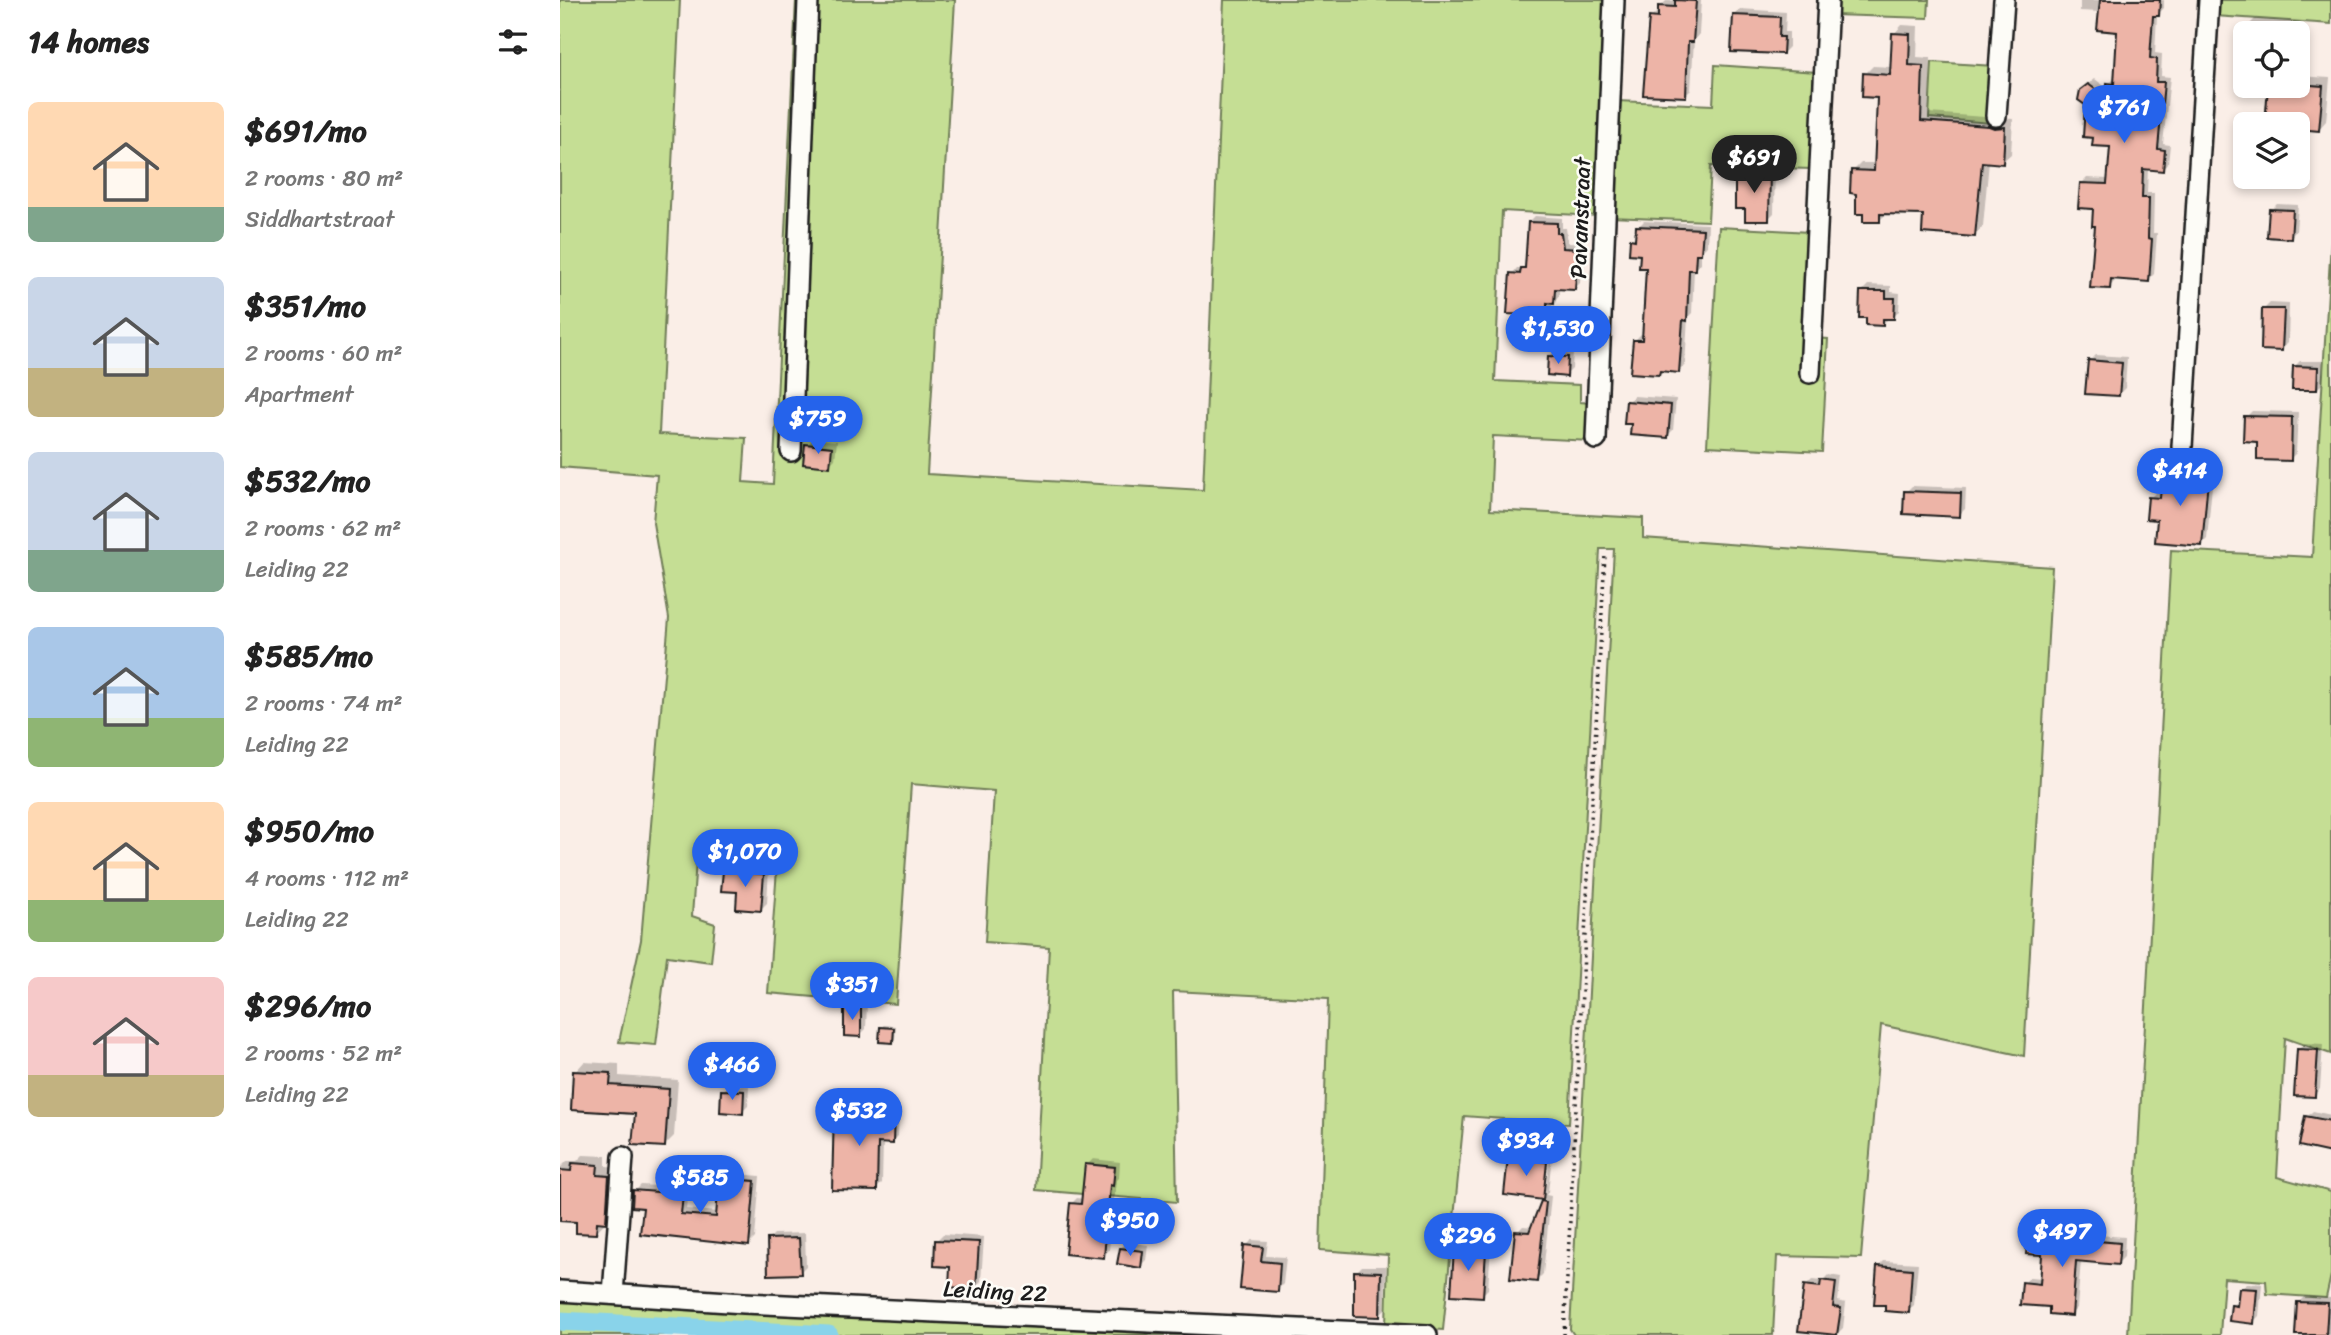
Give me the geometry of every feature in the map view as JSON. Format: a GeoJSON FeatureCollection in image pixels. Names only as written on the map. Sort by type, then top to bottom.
{"type":"FeatureCollection","features":[{"type":"Feature","properties":{"kind":"street"},"geometry":{"type":"LineString","coordinates":[[791,451],[808,0]]}},
{"type":"Feature","properties":{"kind":"street","name":"Pavanstraat"},"geometry":{"type":"LineString","coordinates":[[1596,439],[1614,0]]}},
{"type":"Feature","properties":{"kind":"street"},"geometry":{"type":"LineString","coordinates":[[1810,373],[1828,0]]}},
{"type":"Feature","properties":{"kind":"street"},"geometry":{"type":"LineString","coordinates":[[1996,116],[2004,0]]}},
{"type":"Feature","properties":{"kind":"street"},"geometry":{"type":"LineString","coordinates":[[2182,447],[2209,0]]}},
{"type":"Feature","properties":{"kind":"street"},"geometry":{"type":"LineString","coordinates":[[613,1294],[623,1157]]}},
{"type":"Feature","properties":{"kind":"street","name":"Leiding 22"},"geometry":{"type":"LineString","coordinates":[[560,1291],[825,1307],[1427,1335]]}},
{"type":"Feature","properties":{"kind":"path"},"geometry":{"type":"LineString","coordinates":[[1564,1335],[1605,554]]}},
{"type":"Feature","properties":{"kind":"green space"},"geometry":{"type":"Polygon","coordinates":[[[560,0],[680,0],[659,434],[746,438],[743,482],[773,484],[796,0],[955,0],[927,474],[1203,490],[1224,0],[1610,0],[1598,216],[1502,211],[1495,381],[1580,385],[1580,402],[1592,403],[1591,441],[1493,436],[1490,510],[1643,518],[1643,538],[2052,567],[2024,1056],[1881,1025],[1861,1258],[1777,1256],[1773,1335],[1574,1335],[1570,1329],[1614,549],[1600,549],[1569,1124],[1464,1116],[1443,1330],[1386,1326],[1388,1255],[1320,1250],[1328,999],[1173,991],[1177,1202],[1036,1190],[1049,947],[985,942],[994,791],[911,784],[896,1004],[768,993],[777,869],[696,860],[692,916],[715,924],[711,962],[667,956],[656,1045],[619,1042],[641,940],[669,618],[653,523],[657,475],[560,467],[560,0]]]}},
{"type":"Feature","properties":{"kind":"green space"},"geometry":{"type":"Polygon","coordinates":[[[1833,0],[1929,0],[1928,18],[1833,15],[1833,0]]]}},
{"type":"Feature","properties":{"kind":"green space"},"geometry":{"type":"Polygon","coordinates":[[[2215,0],[2331,0],[2331,24],[2215,16],[2215,0]]]}},
{"type":"Feature","properties":{"kind":"green space"},"geometry":{"type":"Polygon","coordinates":[[[1932,62],[1994,66],[1991,123],[1929,118],[1932,62]]]}},
{"type":"Feature","properties":{"kind":"green space"},"geometry":{"type":"Polygon","coordinates":[[[1715,65],[1817,72],[1811,169],[1711,166],[1708,221],[1610,217],[1617,101],[1713,105],[1715,65]]]}},
{"type":"Feature","properties":{"kind":"green space"},"geometry":{"type":"Polygon","coordinates":[[[1719,227],[1809,232],[1803,337],[1828,339],[1822,452],[1707,446],[1719,227]]]}},
{"type":"Feature","properties":{"kind":"green space"},"geometry":{"type":"Polygon","coordinates":[[[2331,241],[2331,1054],[2285,1038],[2277,1177],[2331,1192],[2331,1275],[2326,1298],[2267,1294],[2266,1281],[2224,1278],[2220,1335],[2128,1335],[2171,550],[2312,557],[2331,241]]]}},
{"type":"Feature","properties":{"kind":"green space"},"geometry":{"type":"Polygon","coordinates":[[[560,1298],[1309,1335],[560,1335],[560,1298]]]}},
{"type":"Feature","properties":{"kind":"building"},"geometry":{"type":"Polygon","coordinates":[[[1675,0],[1696,1],[1693,42],[1688,42],[1686,97],[1643,95],[1649,17],[1658,18],[1658,6],[1675,7],[1675,0]]]}},
{"type":"Feature","properties":{"kind":"building"},"geometry":{"type":"Polygon","coordinates":[[[2100,0],[2160,0],[2159,16],[2153,16],[2150,58],[2157,59],[2156,82],[2164,82],[2158,149],[2165,150],[2163,171],[2143,169],[2142,198],[2149,198],[2148,238],[2152,239],[2149,282],[2111,279],[2110,289],[2090,288],[2095,226],[2092,226],[2093,209],[2078,208],[2080,183],[2107,184],[2110,147],[2092,146],[2093,138],[2083,137],[2085,105],[2078,100],[2080,90],[2088,84],[2106,97],[2107,83],[2114,84],[2117,32],[2097,30],[2100,0]]]}},
{"type":"Feature","properties":{"kind":"building"},"geometry":{"type":"Polygon","coordinates":[[[1733,15],[1780,17],[1779,37],[1784,37],[1783,54],[1731,52],[1733,15]]]}},
{"type":"Feature","properties":{"kind":"building"},"geometry":{"type":"Polygon","coordinates":[[[1892,33],[1910,34],[1909,65],[1923,66],[1921,121],[2005,127],[2003,164],[1982,162],[1975,237],[1922,233],[1923,215],[1880,214],[1880,222],[1863,222],[1863,214],[1856,214],[1856,194],[1850,193],[1851,170],[1874,171],[1877,98],[1862,97],[1863,73],[1890,75],[1892,33]]]}},
{"type":"Feature","properties":{"kind":"building"},"geometry":{"type":"Polygon","coordinates":[[[2310,85],[2323,86],[2319,131],[2310,130],[2310,112],[2266,112],[2267,98],[2310,98],[2310,85]]]}},
{"type":"Feature","properties":{"kind":"building"},"geometry":{"type":"Polygon","coordinates":[[[1746,170],[1770,170],[1769,221],[1745,221],[1745,209],[1735,209],[1735,180],[1746,180],[1746,170]]]}},
{"type":"Feature","properties":{"kind":"building"},"geometry":{"type":"Polygon","coordinates":[[[2269,209],[2293,210],[2291,239],[2267,237],[2269,209]]]}},
{"type":"Feature","properties":{"kind":"building"},"geometry":{"type":"Polygon","coordinates":[[[1528,222],[1557,223],[1557,233],[1561,233],[1563,248],[1578,249],[1575,290],[1555,289],[1554,304],[1547,303],[1547,316],[1507,314],[1510,273],[1520,274],[1521,268],[1525,268],[1528,222]]]}},
{"type":"Feature","properties":{"kind":"building"},"geometry":{"type":"Polygon","coordinates":[[[1636,226],[1703,229],[1701,254],[1696,254],[1695,270],[1689,270],[1687,321],[1683,320],[1679,373],[1630,373],[1633,340],[1642,340],[1646,268],[1639,268],[1640,255],[1629,254],[1630,239],[1635,240],[1636,226]]]}},
{"type":"Feature","properties":{"kind":"building"},"geometry":{"type":"Polygon","coordinates":[[[1860,291],[1886,291],[1886,298],[1895,298],[1894,319],[1883,319],[1883,326],[1866,325],[1866,318],[1859,318],[1860,291]]]}},
{"type":"Feature","properties":{"kind":"building"},"geometry":{"type":"Polygon","coordinates":[[[2262,309],[2284,309],[2282,351],[2261,350],[2262,309]]]}},
{"type":"Feature","properties":{"kind":"building"},"geometry":{"type":"Polygon","coordinates":[[[1548,356],[1568,357],[1567,377],[1547,375],[1548,356]]]}},
{"type":"Feature","properties":{"kind":"building"},"geometry":{"type":"Polygon","coordinates":[[[2088,360],[2122,363],[2119,396],[2085,394],[2088,360]]]}},
{"type":"Feature","properties":{"kind":"building"},"geometry":{"type":"Polygon","coordinates":[[[2293,366],[2318,367],[2317,390],[2292,390],[2293,366]]]}},
{"type":"Feature","properties":{"kind":"building"},"geometry":{"type":"Polygon","coordinates":[[[1626,401],[1671,405],[1668,438],[1630,435],[1631,424],[1624,424],[1626,401]]]}},
{"type":"Feature","properties":{"kind":"building"},"geometry":{"type":"Polygon","coordinates":[[[2244,416],[2292,417],[2291,461],[2257,460],[2257,442],[2243,441],[2244,416]]]}},
{"type":"Feature","properties":{"kind":"building"},"geometry":{"type":"Polygon","coordinates":[[[805,444],[832,447],[830,467],[803,464],[805,444]]]}},
{"type":"Feature","properties":{"kind":"building"},"geometry":{"type":"Polygon","coordinates":[[[2176,463],[2196,464],[2194,479],[2208,480],[2202,546],[2155,542],[2157,520],[2146,519],[2148,497],[2160,498],[2162,477],[2175,478],[2176,463]]]}},
{"type":"Feature","properties":{"kind":"building"},"geometry":{"type":"Polygon","coordinates":[[[1904,491],[1961,493],[1960,517],[1903,514],[1904,491]]]}},
{"type":"Feature","properties":{"kind":"building"},"geometry":{"type":"Polygon","coordinates":[[[723,871],[764,874],[761,911],[736,909],[737,892],[721,891],[723,871]]]}},
{"type":"Feature","properties":{"kind":"building"},"geometry":{"type":"Polygon","coordinates":[[[844,1007],[861,1008],[861,1037],[844,1036],[844,1007]]]}},
{"type":"Feature","properties":{"kind":"building"},"geometry":{"type":"Polygon","coordinates":[[[880,1027],[894,1028],[893,1043],[879,1042],[880,1027]]]}},
{"type":"Feature","properties":{"kind":"building"},"geometry":{"type":"Polygon","coordinates":[[[2297,1049],[2318,1050],[2315,1097],[2294,1096],[2297,1049]]]}},
{"type":"Feature","properties":{"kind":"building"},"geometry":{"type":"Polygon","coordinates":[[[573,1071],[611,1073],[610,1085],[669,1089],[665,1147],[632,1145],[635,1114],[571,1110],[573,1071]]]}},
{"type":"Feature","properties":{"kind":"building"},"geometry":{"type":"Polygon","coordinates":[[[721,1090],[744,1091],[743,1114],[720,1112],[721,1090]]]}},
{"type":"Feature","properties":{"kind":"building"},"geometry":{"type":"Polygon","coordinates":[[[834,1110],[894,1111],[893,1144],[878,1143],[877,1191],[832,1190],[834,1110]]]}},
{"type":"Feature","properties":{"kind":"building"},"geometry":{"type":"Polygon","coordinates":[[[2305,1116],[2331,1121],[2331,1153],[2299,1146],[2305,1116]]]}},
{"type":"Feature","properties":{"kind":"building"},"geometry":{"type":"Polygon","coordinates":[[[1508,1157],[1547,1162],[1543,1200],[1504,1195],[1508,1157]]]}},
{"type":"Feature","properties":{"kind":"building"},"geometry":{"type":"Polygon","coordinates":[[[572,1163],[598,1165],[597,1175],[609,1176],[606,1223],[597,1222],[596,1234],[576,1233],[576,1222],[560,1221],[560,1170],[571,1171],[572,1163]]]}},
{"type":"Feature","properties":{"kind":"building"},"geometry":{"type":"Polygon","coordinates":[[[1085,1164],[1115,1167],[1113,1186],[1110,1185],[1104,1258],[1065,1254],[1070,1203],[1081,1204],[1085,1164]]]}},
{"type":"Feature","properties":{"kind":"building"},"geometry":{"type":"Polygon","coordinates":[[[719,1178],[755,1181],[749,1246],[640,1234],[643,1208],[632,1207],[633,1190],[683,1194],[681,1214],[716,1217],[719,1178]]]}},
{"type":"Feature","properties":{"kind":"building"},"geometry":{"type":"Polygon","coordinates":[[[1541,1201],[1546,1202],[1537,1282],[1510,1279],[1515,1231],[1529,1232],[1541,1201]]]}},
{"type":"Feature","properties":{"kind":"building"},"geometry":{"type":"Polygon","coordinates":[[[2028,1233],[2120,1243],[2118,1265],[2076,1261],[2072,1316],[2049,1314],[2049,1307],[2020,1305],[2022,1282],[2040,1284],[2042,1255],[2026,1254],[2028,1233]]]}},
{"type":"Feature","properties":{"kind":"building"},"geometry":{"type":"Polygon","coordinates":[[[799,1238],[801,1274],[768,1275],[767,1239],[799,1238]]]}},
{"type":"Feature","properties":{"kind":"building"},"geometry":{"type":"Polygon","coordinates":[[[935,1240],[979,1242],[976,1289],[949,1287],[950,1267],[934,1266],[935,1240]]]}},
{"type":"Feature","properties":{"kind":"building"},"geometry":{"type":"Polygon","coordinates":[[[1244,1245],[1263,1247],[1261,1261],[1280,1263],[1278,1292],[1240,1289],[1244,1245]]]}},
{"type":"Feature","properties":{"kind":"building"},"geometry":{"type":"Polygon","coordinates":[[[1120,1248],[1143,1251],[1141,1268],[1117,1264],[1120,1248]]]}},
{"type":"Feature","properties":{"kind":"building"},"geometry":{"type":"Polygon","coordinates":[[[1454,1249],[1486,1251],[1483,1297],[1451,1295],[1454,1249]]]}},
{"type":"Feature","properties":{"kind":"building"},"geometry":{"type":"Polygon","coordinates":[[[1877,1266],[1912,1269],[1909,1313],[1885,1311],[1885,1305],[1874,1305],[1877,1266]]]}},
{"type":"Feature","properties":{"kind":"building"},"geometry":{"type":"Polygon","coordinates":[[[1354,1271],[1381,1272],[1380,1317],[1354,1316],[1354,1271]]]}},
{"type":"Feature","properties":{"kind":"building"},"geometry":{"type":"Polygon","coordinates":[[[1821,1280],[1836,1282],[1833,1307],[1841,1308],[1837,1335],[1798,1331],[1804,1285],[1820,1287],[1821,1280]]]}},
{"type":"Feature","properties":{"kind":"building"},"geometry":{"type":"Polygon","coordinates":[[[2239,1288],[2257,1289],[2254,1324],[2229,1321],[2231,1305],[2237,1306],[2239,1288]]]}},
{"type":"Feature","properties":{"kind":"building"},"geometry":{"type":"Polygon","coordinates":[[[2297,1302],[2328,1303],[2326,1335],[2295,1335],[2297,1302]]]}},
{"type":"Feature","properties":{"kind":"waterway"},"geometry":{"type":"LineString","coordinates":[[560,1321],[829,1335]]}}]}
